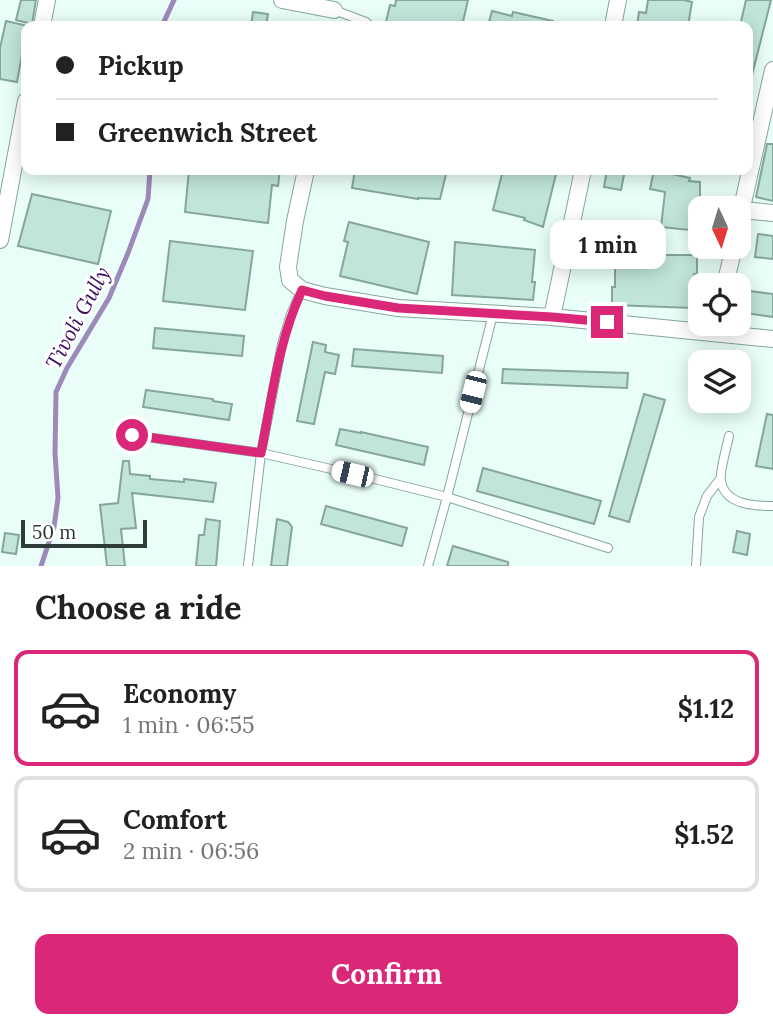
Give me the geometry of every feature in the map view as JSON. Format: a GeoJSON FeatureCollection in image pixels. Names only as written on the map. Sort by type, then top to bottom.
{"type":"FeatureCollection","features":[{"type":"Feature","properties":{"kind":"street"},"geometry":{"type":"LineString","coordinates":[[43,21],[47,0]]}},
{"type":"Feature","properties":{"kind":"street"},"geometry":{"type":"LineString","coordinates":[[282,0],[334,12]]}},
{"type":"Feature","properties":{"kind":"street"},"geometry":{"type":"LineString","coordinates":[[614,21],[618,0]]}},
{"type":"Feature","properties":{"kind":"street"},"geometry":{"type":"LineString","coordinates":[[753,160],[773,70]]}},
{"type":"Feature","properties":{"kind":"street"},"geometry":{"type":"LineString","coordinates":[[0,240],[21,128]]}},
{"type":"Feature","properties":{"kind":"street"},"geometry":{"type":"LineString","coordinates":[[305,175],[288,267],[290,280],[302,290],[398,308],[688,326]]}},
{"type":"Feature","properties":{"kind":"street"},"geometry":{"type":"LineString","coordinates":[[552,317],[582,175]]}},
{"type":"Feature","properties":{"kind":"street"},"geometry":{"type":"LineString","coordinates":[[745,196],[750,175]]}},
{"type":"Feature","properties":{"kind":"street"},"geometry":{"type":"LineString","coordinates":[[751,216],[773,213]]}},
{"type":"Feature","properties":{"kind":"street"},"geometry":{"type":"LineString","coordinates":[[751,334],[773,338]]}},
{"type":"Feature","properties":{"kind":"lane"},"geometry":{"type":"LineString","coordinates":[[334,12],[363,21]]}},
{"type":"Feature","properties":{"kind":"lane"},"geometry":{"type":"LineString","coordinates":[[247,566],[261,453],[282,344],[302,290]]}},
{"type":"Feature","properties":{"kind":"lane"},"geometry":{"type":"LineString","coordinates":[[428,566],[492,314]]}},
{"type":"Feature","properties":{"kind":"lane"},"geometry":{"type":"LineString","coordinates":[[132,435],[261,453],[447,497],[608,548]]}},
{"type":"Feature","properties":{"kind":"lane"},"geometry":{"type":"LineString","coordinates":[[696,566],[699,517],[707,496],[720,480],[729,436]]}},
{"type":"Feature","properties":{"kind":"lane"},"geometry":{"type":"LineString","coordinates":[[720,480],[726,492],[740,503],[773,506]]}},
{"type":"Feature","properties":{"kind":"building"},"geometry":{"type":"Polygon","coordinates":[[[21,0],[36,0],[32,21],[16,20],[21,0]]]}},
{"type":"Feature","properties":{"kind":"building"},"geometry":{"type":"Polygon","coordinates":[[[396,0],[468,0],[463,21],[386,21],[390,5],[395,6],[396,0]]]}},
{"type":"Feature","properties":{"kind":"building"},"geometry":{"type":"Polygon","coordinates":[[[648,0],[692,2],[689,21],[638,21],[639,12],[646,13],[648,0]]]}},
{"type":"Feature","properties":{"kind":"building"},"geometry":{"type":"Polygon","coordinates":[[[746,0],[771,0],[753,71],[753,21],[741,21],[746,0]]]}},
{"type":"Feature","properties":{"kind":"building"},"geometry":{"type":"Polygon","coordinates":[[[492,11],[512,16],[513,12],[553,21],[489,21],[492,11]]]}},
{"type":"Feature","properties":{"kind":"building"},"geometry":{"type":"Polygon","coordinates":[[[253,12],[268,14],[267,21],[252,21],[253,12]]]}},
{"type":"Feature","properties":{"kind":"building"},"geometry":{"type":"Polygon","coordinates":[[[6,21],[21,24],[21,60],[17,82],[0,79],[0,48],[6,21]]]}},
{"type":"Feature","properties":{"kind":"building"},"geometry":{"type":"Polygon","coordinates":[[[767,144],[773,144],[773,201],[756,197],[767,144]]]}},
{"type":"Feature","properties":{"kind":"building"},"geometry":{"type":"Polygon","coordinates":[[[189,175],[279,175],[278,186],[272,185],[268,223],[185,212],[189,175]]]}},
{"type":"Feature","properties":{"kind":"building"},"geometry":{"type":"Polygon","coordinates":[[[354,175],[446,175],[440,199],[418,199],[352,188],[354,175]]]}},
{"type":"Feature","properties":{"kind":"building"},"geometry":{"type":"Polygon","coordinates":[[[502,175],[556,175],[543,227],[524,220],[525,218],[493,210],[502,175]]]}},
{"type":"Feature","properties":{"kind":"building"},"geometry":{"type":"Polygon","coordinates":[[[606,175],[624,175],[621,190],[604,187],[606,175]]]}},
{"type":"Feature","properties":{"kind":"building"},"geometry":{"type":"Polygon","coordinates":[[[653,175],[676,175],[690,178],[689,181],[700,182],[700,196],[688,196],[688,230],[661,227],[665,192],[650,189],[653,175]]]}},
{"type":"Feature","properties":{"kind":"building"},"geometry":{"type":"Polygon","coordinates":[[[32,194],[111,211],[98,264],[18,246],[32,194]]]}},
{"type":"Feature","properties":{"kind":"building"},"geometry":{"type":"Polygon","coordinates":[[[349,222],[429,242],[417,294],[340,276],[348,242],[344,241],[349,222]]]}},
{"type":"Feature","properties":{"kind":"building"},"geometry":{"type":"Polygon","coordinates":[[[758,234],[773,236],[773,259],[755,257],[758,234]]]}},
{"type":"Feature","properties":{"kind":"building"},"geometry":{"type":"Polygon","coordinates":[[[170,241],[253,251],[245,310],[163,301],[170,241]]]}},
{"type":"Feature","properties":{"kind":"building"},"geometry":{"type":"Polygon","coordinates":[[[455,242],[535,250],[533,300],[452,295],[455,242]]]}},
{"type":"Feature","properties":{"kind":"building"},"geometry":{"type":"Polygon","coordinates":[[[620,255],[688,255],[688,259],[697,259],[697,273],[688,273],[688,308],[612,305],[615,257],[619,258],[620,255]]]}},
{"type":"Feature","properties":{"kind":"building"},"geometry":{"type":"Polygon","coordinates":[[[751,291],[773,294],[773,317],[751,314],[751,291]]]}},
{"type":"Feature","properties":{"kind":"building"},"geometry":{"type":"Polygon","coordinates":[[[155,328],[244,336],[242,356],[153,348],[155,328]]]}},
{"type":"Feature","properties":{"kind":"building"},"geometry":{"type":"Polygon","coordinates":[[[313,342],[326,345],[325,352],[339,355],[335,374],[325,372],[314,424],[297,421],[313,342]]]}},
{"type":"Feature","properties":{"kind":"building"},"geometry":{"type":"Polygon","coordinates":[[[354,349],[443,356],[442,373],[352,366],[354,349]]]}},
{"type":"Feature","properties":{"kind":"building"},"geometry":{"type":"Polygon","coordinates":[[[503,369],[628,373],[627,388],[502,383],[503,369]]]}},
{"type":"Feature","properties":{"kind":"building"},"geometry":{"type":"Polygon","coordinates":[[[146,390],[232,404],[229,420],[143,407],[146,390]]]}},
{"type":"Feature","properties":{"kind":"building"},"geometry":{"type":"Polygon","coordinates":[[[644,394],[665,400],[629,522],[609,516],[644,394]]]}},
{"type":"Feature","properties":{"kind":"building"},"geometry":{"type":"Polygon","coordinates":[[[767,414],[773,415],[773,469],[756,466],[767,414]]]}},
{"type":"Feature","properties":{"kind":"building"},"geometry":{"type":"Polygon","coordinates":[[[340,429],[428,447],[424,465],[336,445],[340,429]]]}},
{"type":"Feature","properties":{"kind":"building"},"geometry":{"type":"Polygon","coordinates":[[[123,461],[129,461],[130,474],[150,476],[150,479],[216,483],[213,502],[132,493],[136,528],[121,529],[125,566],[107,566],[100,505],[118,503],[123,461]]]}},
{"type":"Feature","properties":{"kind":"building"},"geometry":{"type":"Polygon","coordinates":[[[483,468],[601,501],[594,524],[477,491],[483,468]]]}},
{"type":"Feature","properties":{"kind":"building"},"geometry":{"type":"Polygon","coordinates":[[[326,506],[407,528],[402,546],[321,524],[326,506]]]}},
{"type":"Feature","properties":{"kind":"building"},"geometry":{"type":"Polygon","coordinates":[[[206,519],[220,521],[216,566],[196,566],[199,535],[204,535],[206,519]]]}},
{"type":"Feature","properties":{"kind":"building"},"geometry":{"type":"Polygon","coordinates":[[[277,519],[288,522],[292,527],[287,566],[271,566],[277,519]]]}},
{"type":"Feature","properties":{"kind":"building"},"geometry":{"type":"Polygon","coordinates":[[[737,531],[750,534],[747,555],[733,552],[737,531]]]}},
{"type":"Feature","properties":{"kind":"building"},"geometry":{"type":"Polygon","coordinates":[[[5,533],[19,535],[16,554],[2,552],[5,533]]]}},
{"type":"Feature","properties":{"kind":"building"},"geometry":{"type":"Polygon","coordinates":[[[453,546],[508,562],[508,566],[447,566],[453,546]]]}},
{"type":"Feature","properties":{"kind":"waterway","name":"Tivoli Gully"},"geometry":{"type":"LineString","coordinates":[[164,21],[174,0]]}},
{"type":"Feature","properties":{"kind":"waterway","name":"Tivoli Gully"},"geometry":{"type":"LineString","coordinates":[[41,566],[54,527],[58,498],[55,453],[56,392],[67,368],[109,298],[148,199],[150,175]]}},
{"type":"Feature","properties":{"kind":"route"},"geometry":{"type":"LineString","coordinates":[[132,435],[261,453],[282,344],[302,290],[398,308],[607,322]]}}]}
